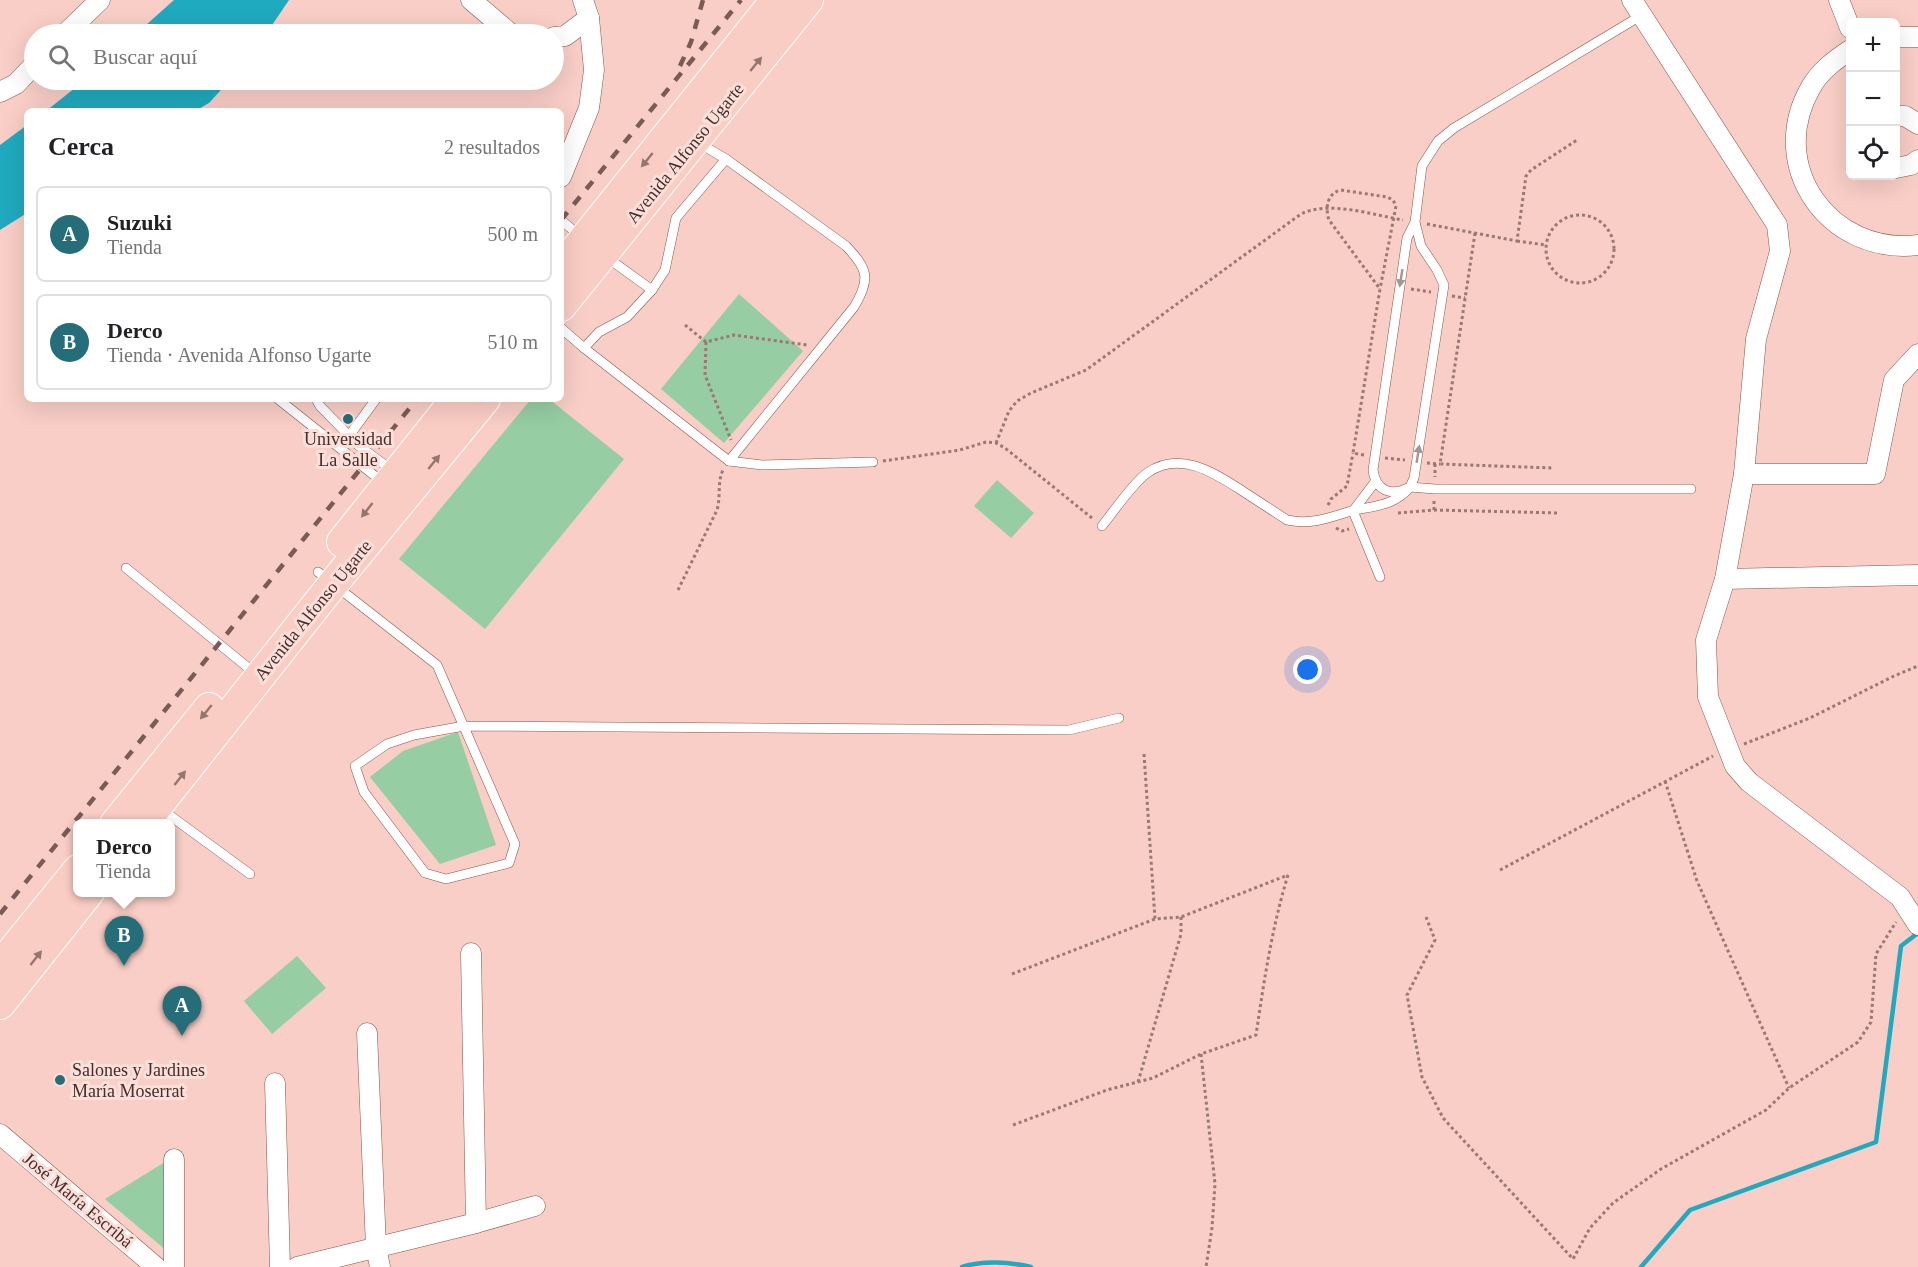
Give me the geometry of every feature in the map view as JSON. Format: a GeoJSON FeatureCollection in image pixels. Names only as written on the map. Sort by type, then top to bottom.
{"type":"FeatureCollection","features":[{"type":"Feature","properties":{"kind":"main road","name":"Avenida Alfonso Ugarte"},"geometry":{"type":"LineString","coordinates":[[685,133],[776,0]]}},
{"type":"Feature","properties":{"kind":"main road","name":"Avenida Alfonso Ugarte"},"geometry":{"type":"LineString","coordinates":[[564,300],[593,247],[685,133],[808,0]]}},
{"type":"Feature","properties":{"kind":"main road","name":"Avenida Alfonso Ugarte"},"geometry":{"type":"LineString","coordinates":[[564,266],[593,247]]}},
{"type":"Feature","properties":{"kind":"main road","name":"Avenida Alfonso Ugarte"},"geometry":{"type":"LineString","coordinates":[[400,486],[454,402]]}},
{"type":"Feature","properties":{"kind":"main road","name":"Avenida Alfonso Ugarte"},"geometry":{"type":"LineString","coordinates":[[125,819],[147,808],[252,671],[400,486],[482,402]]}},
{"type":"Feature","properties":{"kind":"main road"},"geometry":{"type":"LineString","coordinates":[[0,966],[73,876]]}},
{"type":"Feature","properties":{"kind":"main road"},"geometry":{"type":"LineString","coordinates":[[0,1004],[85,897]]}},
{"type":"Feature","properties":{"kind":"street"},"geometry":{"type":"LineString","coordinates":[[75,24],[100,0]]}},
{"type":"Feature","properties":{"kind":"street"},"geometry":{"type":"LineString","coordinates":[[471,0],[499,24]]}},
{"type":"Feature","properties":{"kind":"street"},"geometry":{"type":"LineString","coordinates":[[1839,0],[1847,18]]}},
{"type":"Feature","properties":{"kind":"street"},"geometry":{"type":"LineString","coordinates":[[1637,7],[1778,225],[1780,251],[1756,339],[1744,474],[1725,579],[1706,640],[1708,697],[1735,766],[1749,782],[1899,897],[1912,915]]}},
{"type":"Feature","properties":{"kind":"street"},"geometry":{"type":"LineString","coordinates":[[564,36],[586,9]]}},
{"type":"Feature","properties":{"kind":"street"},"geometry":{"type":"LineString","coordinates":[[564,170],[590,108],[594,70],[586,9]]}},
{"type":"Feature","properties":{"kind":"street"},"geometry":{"type":"LineString","coordinates":[[1900,37],[1918,37]]}},
{"type":"Feature","properties":{"kind":"street"},"geometry":{"type":"LineString","coordinates":[[1846,53],[1831,63],[1811,87],[1799,116],[1796,148],[1802,178],[1818,206],[1840,228],[1869,242],[1900,248],[1918,245]]}},
{"type":"Feature","properties":{"kind":"street"},"geometry":{"type":"LineString","coordinates":[[0,92],[16,84],[24,76]]}},
{"type":"Feature","properties":{"kind":"street"},"geometry":{"type":"LineString","coordinates":[[1900,116],[1905,116],[1918,123]]}},
{"type":"Feature","properties":{"kind":"street"},"geometry":{"type":"LineString","coordinates":[[1900,167],[1911,165],[1918,160]]}},
{"type":"Feature","properties":{"kind":"street"},"geometry":{"type":"LineString","coordinates":[[1744,474],[1875,474],[1894,380],[1918,354]]}},
{"type":"Feature","properties":{"kind":"street"},"geometry":{"type":"LineString","coordinates":[[1725,579],[1918,575]]}},
{"type":"Feature","properties":{"kind":"street"},"geometry":{"type":"LineString","coordinates":[[471,953],[476,1223]]}},
{"type":"Feature","properties":{"kind":"street"},"geometry":{"type":"LineString","coordinates":[[368,1033],[376,1247],[380,1267]]}},
{"type":"Feature","properties":{"kind":"street"},"geometry":{"type":"LineString","coordinates":[[275,1083],[280,1267]]}},
{"type":"Feature","properties":{"kind":"street","name":"José María Escribá"},"geometry":{"type":"LineString","coordinates":[[0,1134],[156,1267]]}},
{"type":"Feature","properties":{"kind":"street"},"geometry":{"type":"LineString","coordinates":[[174,1159],[174,1267]]}},
{"type":"Feature","properties":{"kind":"street"},"geometry":{"type":"LineString","coordinates":[[297,1267],[476,1223],[535,1206]]}},
{"type":"Feature","properties":{"kind":"lane"},"geometry":{"type":"LineString","coordinates":[[1637,7],[1454,128],[1438,141],[1422,166],[1415,222],[1407,238],[1373,470],[1375,482],[1383,489],[1393,492],[1410,487],[1435,489],[1691,489]]}},
{"type":"Feature","properties":{"kind":"lane"},"geometry":{"type":"LineString","coordinates":[[685,133],[726,159],[846,246],[859,260],[866,277],[862,292],[854,307],[729,461]]}},
{"type":"Feature","properties":{"kind":"lane"},"geometry":{"type":"LineString","coordinates":[[584,348],[599,332],[627,317],[652,290],[665,270],[676,218],[726,159]]}},
{"type":"Feature","properties":{"kind":"lane"},"geometry":{"type":"LineString","coordinates":[[1102,526],[1145,474],[1159,466],[1177,463],[1194,464],[1210,470],[1287,520],[1318,521],[1377,507],[1403,495],[1414,478],[1444,285],[1442,277],[1421,246],[1415,222]]}},
{"type":"Feature","properties":{"kind":"lane"},"geometry":{"type":"LineString","coordinates":[[564,223],[652,290]]}},
{"type":"Feature","properties":{"kind":"lane"},"geometry":{"type":"LineString","coordinates":[[564,331],[729,461],[762,465],[873,462]]}},
{"type":"Feature","properties":{"kind":"lane"},"geometry":{"type":"LineString","coordinates":[[282,402],[400,486]]}},
{"type":"Feature","properties":{"kind":"lane"},"geometry":{"type":"LineString","coordinates":[[318,402],[400,486]]}},
{"type":"Feature","properties":{"kind":"lane"},"geometry":{"type":"LineString","coordinates":[[349,436],[374,402]]}},
{"type":"Feature","properties":{"kind":"lane"},"geometry":{"type":"LineString","coordinates":[[1353,511],[1375,482]]}},
{"type":"Feature","properties":{"kind":"lane"},"geometry":{"type":"LineString","coordinates":[[1353,511],[1380,577]]}},
{"type":"Feature","properties":{"kind":"lane"},"geometry":{"type":"LineString","coordinates":[[126,568],[252,671]]}},
{"type":"Feature","properties":{"kind":"lane"},"geometry":{"type":"LineString","coordinates":[[326,578],[437,665],[464,726],[515,844],[509,863],[446,879],[425,873],[364,792],[354,766],[387,744],[414,735],[464,726],[1069,730],[1119,718]]}},
{"type":"Feature","properties":{"kind":"lane"},"geometry":{"type":"LineString","coordinates":[[147,808],[164,819]]}},
{"type":"Feature","properties":{"kind":"lane"},"geometry":{"type":"LineString","coordinates":[[175,826],[250,874]]}},
{"type":"Feature","properties":{"kind":"path"},"geometry":{"type":"LineString","coordinates":[[1517,241],[1526,176],[1531,170],[1577,140]]}},
{"type":"Feature","properties":{"kind":"path"},"geometry":{"type":"LineString","coordinates":[[1380,290],[1329,220],[1327,207],[1331,195],[1341,190],[1387,197],[1393,200],[1396,206],[1353,453],[1440,464],[1553,468]]}},
{"type":"Feature","properties":{"kind":"path"},"geometry":{"type":"LineString","coordinates":[[996,443],[1009,411],[1017,401],[1086,370],[1308,210],[1327,207],[1546,245]]}},
{"type":"Feature","properties":{"kind":"path"},"geometry":{"type":"LineString","coordinates":[[1575,215],[1584,215],[1592,217],[1607,228],[1614,244],[1614,253],[1612,262],[1601,276],[1585,283],[1576,283],[1560,277],[1553,270],[1546,254],[1546,245],[1548,237],[1558,222],[1575,215]]}},
{"type":"Feature","properties":{"kind":"path"},"geometry":{"type":"LineString","coordinates":[[1440,464],[1475,233]]}},
{"type":"Feature","properties":{"kind":"path"},"geometry":{"type":"LineString","coordinates":[[1400,287],[1466,298]]}},
{"type":"Feature","properties":{"kind":"path"},"geometry":{"type":"LineString","coordinates":[[685,325],[706,342]]}},
{"type":"Feature","properties":{"kind":"path"},"geometry":{"type":"LineString","coordinates":[[706,342],[734,335],[821,347]]}},
{"type":"Feature","properties":{"kind":"path"},"geometry":{"type":"LineString","coordinates":[[706,342],[705,375],[736,453]]}},
{"type":"Feature","properties":{"kind":"path"},"geometry":{"type":"LineString","coordinates":[[873,462],[960,450],[986,442],[996,443],[1102,526]]}},
{"type":"Feature","properties":{"kind":"path"},"geometry":{"type":"LineString","coordinates":[[678,590],[717,510],[720,501],[720,475],[729,461]]}},
{"type":"Feature","properties":{"kind":"path"},"geometry":{"type":"LineString","coordinates":[[1434,510],[1558,513]]}},
{"type":"Feature","properties":{"kind":"path"},"geometry":{"type":"LineString","coordinates":[[1500,870],[1665,781],[1729,750],[1810,718],[1918,666]]}},
{"type":"Feature","properties":{"kind":"path"},"geometry":{"type":"LineString","coordinates":[[1144,754],[1155,919]]}},
{"type":"Feature","properties":{"kind":"path"},"geometry":{"type":"LineString","coordinates":[[1665,781],[1697,881],[1789,1088]]}},
{"type":"Feature","properties":{"kind":"path"},"geometry":{"type":"LineString","coordinates":[[1012,975],[1155,919],[1181,917],[1288,875],[1265,969],[1256,1035],[1200,1054],[1153,1078],[1107,1090],[1013,1125]]}},
{"type":"Feature","properties":{"kind":"path"},"geometry":{"type":"LineString","coordinates":[[1426,916],[1435,940],[1407,994],[1422,1077],[1443,1118],[1572,1259],[1590,1228],[1613,1203],[1661,1169],[1766,1110],[1789,1088],[1858,1042],[1871,1022],[1876,954],[1912,915]]}},
{"type":"Feature","properties":{"kind":"path"},"geometry":{"type":"LineString","coordinates":[[1138,1082],[1181,934],[1181,917]]}},
{"type":"Feature","properties":{"kind":"path"},"geometry":{"type":"LineString","coordinates":[[1200,1054],[1215,1184],[1206,1267]]}},
{"type":"Feature","properties":{"kind":"green space"},"geometry":{"type":"Polygon","coordinates":[[[739,294],[803,351],[724,443],[661,389],[739,294]]]}},
{"type":"Feature","properties":{"kind":"green space"},"geometry":{"type":"Polygon","coordinates":[[[529,402],[553,402],[624,459],[485,629],[399,559],[529,402]]]}},
{"type":"Feature","properties":{"kind":"green space"},"geometry":{"type":"Polygon","coordinates":[[[997,480],[1034,513],[1011,538],[974,506],[997,480]]]}},
{"type":"Feature","properties":{"kind":"green space"},"geometry":{"type":"Polygon","coordinates":[[[458,732],[496,845],[440,864],[370,777],[403,751],[458,732]]]}},
{"type":"Feature","properties":{"kind":"green space"},"geometry":{"type":"Polygon","coordinates":[[[297,956],[326,988],[272,1034],[244,1001],[297,956]]]}},
{"type":"Feature","properties":{"kind":"green space"},"geometry":{"type":"Polygon","coordinates":[[[165,1162],[167,1251],[105,1199],[165,1162]]]}},
{"type":"Feature","properties":{"kind":"water"},"geometry":{"type":"Polygon","coordinates":[[[174,0],[289,0],[273,24],[147,24],[174,0]]]}},
{"type":"Feature","properties":{"kind":"water"},"geometry":{"type":"Polygon","coordinates":[[[72,90],[221,90],[209,103],[200,108],[50,108],[72,90]]]}},
{"type":"Feature","properties":{"kind":"water"},"geometry":{"type":"Polygon","coordinates":[[[24,127],[24,215],[0,230],[0,145],[24,127]]]}},
{"type":"Feature","properties":{"kind":"waterway"},"geometry":{"type":"LineString","coordinates":[[1641,1267],[1690,1210],[1876,1142],[1901,946],[1918,933]]}},
{"type":"Feature","properties":{"kind":"waterway"},"geometry":{"type":"LineString","coordinates":[[962,1267],[996,1262],[1031,1267]]}},
{"type":"Feature","properties":{"kind":"railway"},"geometry":{"type":"LineString","coordinates":[[680,66],[691,42],[703,0]]}},
{"type":"Feature","properties":{"kind":"railway"},"geometry":{"type":"LineString","coordinates":[[564,216],[741,0]]}},
{"type":"Feature","properties":{"kind":"railway"},"geometry":{"type":"LineString","coordinates":[[77,819],[415,402]]}},
{"type":"Feature","properties":{"kind":"railway"},"geometry":{"type":"LineString","coordinates":[[0,914],[73,824]]}},
{"type":"Feature","properties":{"kind":"place","name":"Universidad La Salle"},"geometry":{"type":"Point","coordinates":[348,419]}},
{"type":"Feature","properties":{"kind":"place","name":"Derco"},"geometry":{"type":"Point","coordinates":[124,966]}},
{"type":"Feature","properties":{"kind":"place","name":"Suzuki"},"geometry":{"type":"Point","coordinates":[182,1036]}},
{"type":"Feature","properties":{"kind":"place","name":"Salones y Jardines María Moserrat"},"geometry":{"type":"Point","coordinates":[60,1080]}}]}
